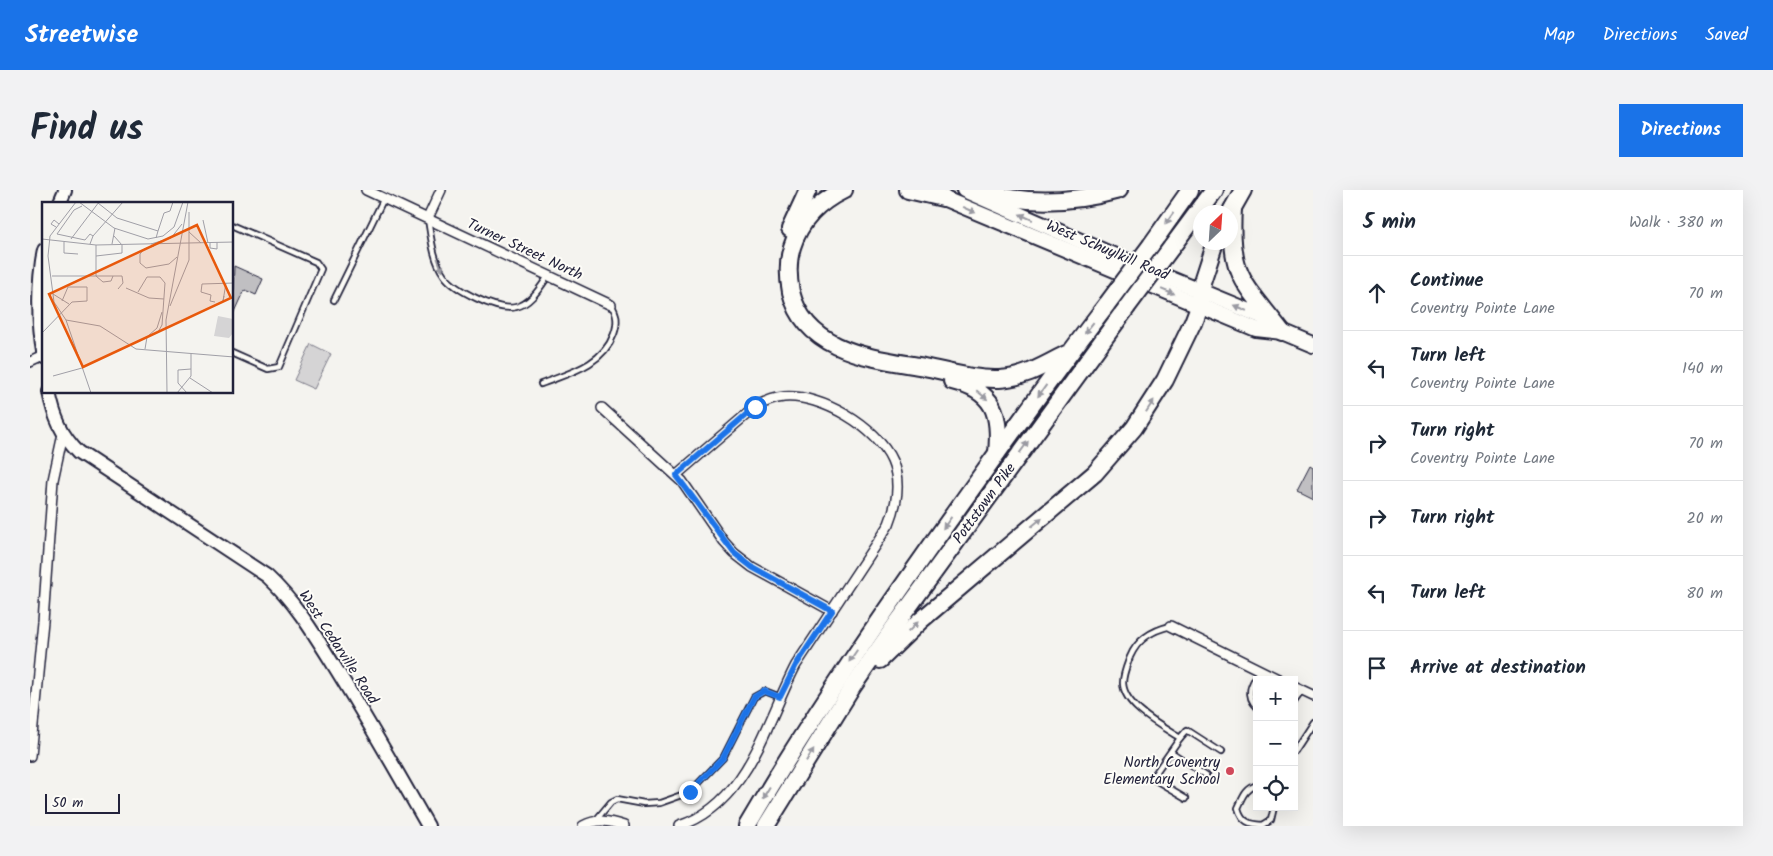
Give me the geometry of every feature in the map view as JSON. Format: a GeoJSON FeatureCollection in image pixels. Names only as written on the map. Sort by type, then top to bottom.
{"type":"FeatureCollection","features":[{"type":"Feature","properties":{"kind":"highway"},"geometry":{"type":"LineString","coordinates":[[808,190],[781,255],[782,288],[786,302],[797,323],[815,343],[844,359],[937,377],[977,390],[990,402],[995,410],[998,421],[997,452]]}},
{"type":"Feature","properties":{"kind":"highway"},"geometry":{"type":"LineString","coordinates":[[844,190],[825,200],[808,216],[794,242],[788,263],[793,300],[807,323],[821,338],[853,353],[989,379],[1024,374],[1070,352]]}},
{"type":"Feature","properties":{"kind":"highway"},"geometry":{"type":"LineString","coordinates":[[908,190],[943,198]]}},
{"type":"Feature","properties":{"kind":"highway"},"geometry":{"type":"LineString","coordinates":[[977,190],[1012,199],[1045,201],[1086,198],[1119,190]]}},
{"type":"Feature","properties":{"kind":"highway","name":"Pottstown Pike"},"geometry":{"type":"LineString","coordinates":[[747,826],[833,685],[997,452],[1190,190]]}},
{"type":"Feature","properties":{"kind":"highway","name":"Pottstown Pike"},"geometry":{"type":"LineString","coordinates":[[766,826],[853,686],[1214,190]]}},
{"type":"Feature","properties":{"kind":"highway"},"geometry":{"type":"LineString","coordinates":[[1235,205],[1243,190]]}},
{"type":"Feature","properties":{"kind":"highway"},"geometry":{"type":"LineString","coordinates":[[853,686],[920,620],[1095,473],[1114,452],[1145,413],[1166,380],[1200,298],[1213,250]]}},
{"type":"Feature","properties":{"kind":"highway"},"geometry":{"type":"LineString","coordinates":[[1233,250],[1236,267],[1250,292],[1282,332]]}},
{"type":"Feature","properties":{"kind":"main road","name":"West Schuylkill Road"},"geometry":{"type":"LineString","coordinates":[[924,190],[1200,298]]}},
{"type":"Feature","properties":{"kind":"main road","name":"West Schuylkill Road"},"geometry":{"type":"LineString","coordinates":[[964,190],[1200,298],[1256,329],[1282,332],[1313,345]]}},
{"type":"Feature","properties":{"kind":"street"},"geometry":{"type":"LineString","coordinates":[[60,202],[65,190]]}},
{"type":"Feature","properties":{"kind":"street","name":"Turner Street North"},"geometry":{"type":"LineString","coordinates":[[366,190],[549,274],[611,305]]}},
{"type":"Feature","properties":{"kind":"street"},"geometry":{"type":"LineString","coordinates":[[428,218],[441,190]]}},
{"type":"Feature","properties":{"kind":"street"},"geometry":{"type":"LineString","coordinates":[[42,264],[38,291],[42,341]]}},
{"type":"Feature","properties":{"kind":"street"},"geometry":{"type":"LineString","coordinates":[[30,362],[42,358]]}},
{"type":"Feature","properties":{"kind":"street"},"geometry":{"type":"LineString","coordinates":[[30,756],[43,621],[53,480],[62,434],[53,411],[50,394]]}},
{"type":"Feature","properties":{"kind":"street"},"geometry":{"type":"LineString","coordinates":[[676,475],[755,407],[783,397],[817,403],[850,417],[881,443],[892,460],[896,474],[898,498],[889,524],[796,665],[780,697],[767,731],[742,775],[713,807],[695,820],[679,826]]}},
{"type":"Feature","properties":{"kind":"street"},"geometry":{"type":"LineString","coordinates":[[602,408],[676,475],[734,553],[752,567],[832,611]]}},
{"type":"Feature","properties":{"kind":"street","name":"West Cedarville Road"},"geometry":{"type":"LineString","coordinates":[[62,434],[79,452],[267,576],[284,592],[297,608],[350,692],[428,826]]}},
{"type":"Feature","properties":{"kind":"street"},"geometry":{"type":"LineString","coordinates":[[1171,626],[1272,676]]}},
{"type":"Feature","properties":{"kind":"street"},"geometry":{"type":"LineString","coordinates":[[1298,689],[1313,696]]}},
{"type":"Feature","properties":{"kind":"street"},"geometry":{"type":"LineString","coordinates":[[583,826],[596,820],[624,826]]}},
{"type":"Feature","properties":{"kind":"lane"},"geometry":{"type":"LineString","coordinates":[[334,300],[384,198]]}},
{"type":"Feature","properties":{"kind":"lane"},"geometry":{"type":"LineString","coordinates":[[428,218],[434,250],[443,274],[455,288],[497,306],[516,307],[533,297],[549,274]]}},
{"type":"Feature","properties":{"kind":"lane"},"geometry":{"type":"LineString","coordinates":[[234,226],[316,262],[321,269],[280,367],[268,369],[234,354]]}},
{"type":"Feature","properties":{"kind":"lane"},"geometry":{"type":"LineString","coordinates":[[541,384],[589,365],[598,359],[610,344],[615,330],[616,312],[611,305]]}},
{"type":"Feature","properties":{"kind":"lane"},"geometry":{"type":"LineString","coordinates":[[1171,626],[1152,631],[1133,651],[1124,674],[1123,684],[1126,694],[1145,715],[1180,738]]}},
{"type":"Feature","properties":{"kind":"lane"},"geometry":{"type":"LineString","coordinates":[[1256,676],[1260,670]]}},
{"type":"Feature","properties":{"kind":"lane"},"geometry":{"type":"LineString","coordinates":[[1253,681],[1249,694],[1253,700]]}},
{"type":"Feature","properties":{"kind":"lane"},"geometry":{"type":"LineString","coordinates":[[596,820],[611,802],[618,799],[644,804],[659,804],[690,792],[723,758],[754,697],[764,691],[780,697]]}},
{"type":"Feature","properties":{"kind":"lane"},"geometry":{"type":"LineString","coordinates":[[1298,745],[1313,722]]}},
{"type":"Feature","properties":{"kind":"lane"},"geometry":{"type":"LineString","coordinates":[[1186,798],[1152,778],[1180,738],[1187,730],[1221,752]]}},
{"type":"Feature","properties":{"kind":"lane"},"geometry":{"type":"LineString","coordinates":[[1171,752],[1206,775]]}},
{"type":"Feature","properties":{"kind":"lane"},"geometry":{"type":"LineString","coordinates":[[1253,786],[1249,788],[1238,808],[1246,822],[1267,825],[1271,820],[1273,811]]}},
{"type":"Feature","properties":{"kind":"shaded area"},"geometry":{"type":"Polygon","coordinates":[[[311,344],[331,354],[314,389],[294,380],[311,344]]]}},
{"type":"Feature","properties":{"kind":"building"},"geometry":{"type":"Polygon","coordinates":[[[234,266],[263,279],[256,295],[245,290],[234,314],[234,266]]]}},
{"type":"Feature","properties":{"kind":"building"},"geometry":{"type":"Polygon","coordinates":[[[1310,464],[1313,466],[1313,497],[1297,489],[1310,464]]]}},
{"type":"Feature","properties":{"kind":"place","name":"North Coventry Elementary School"},"geometry":{"type":"Point","coordinates":[1230,771]}},
{"type":"Feature","properties":{"kind":"route"},"geometry":{"type":"LineString","coordinates":[[690,792],[704,780],[723,758],[754,697],[764,691],[780,697],[796,665],[832,611],[752,567],[734,553],[676,475],[755,407]]}}]}
